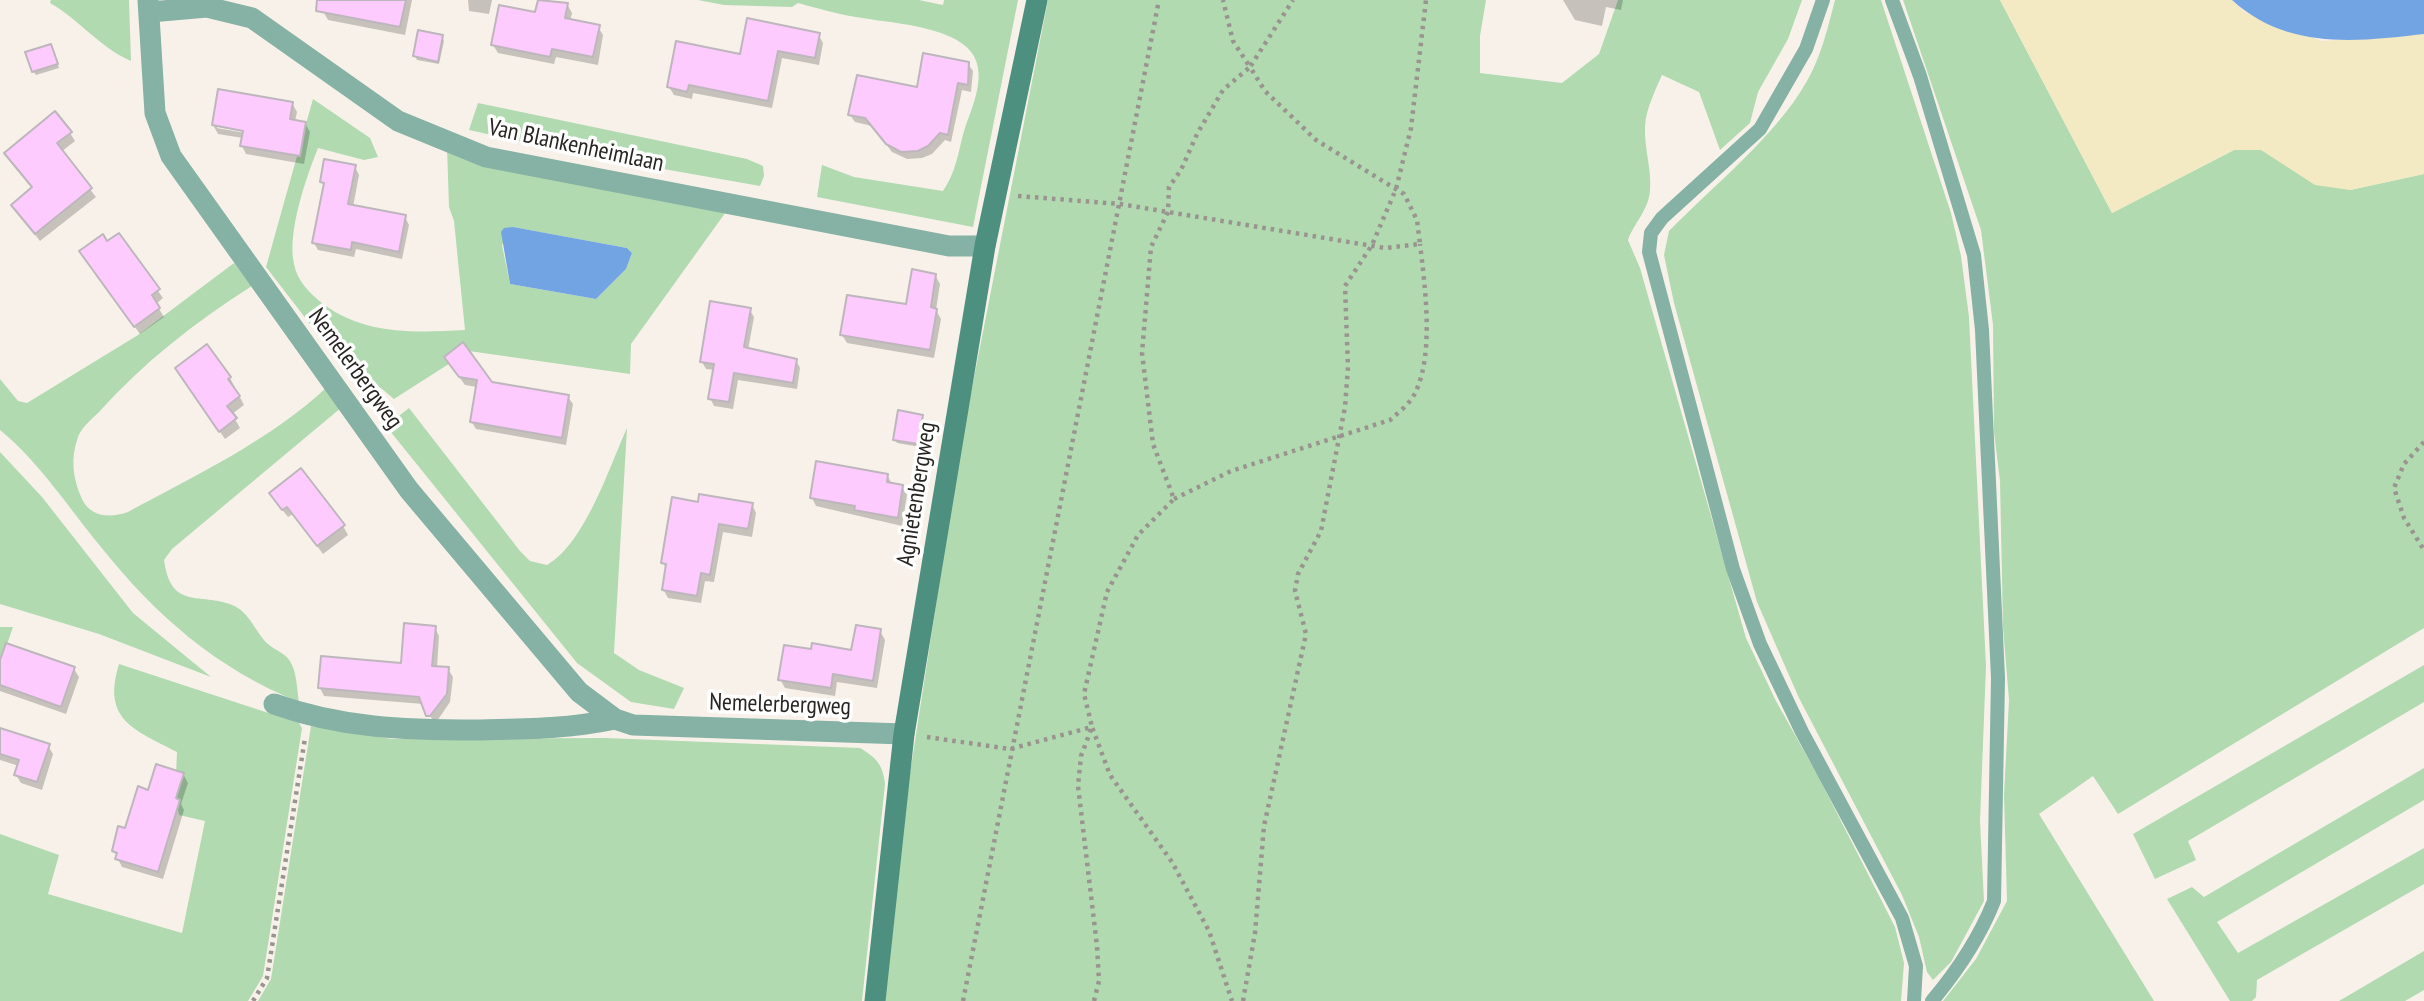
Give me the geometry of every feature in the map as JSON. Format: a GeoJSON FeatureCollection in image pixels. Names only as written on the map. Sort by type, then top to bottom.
{"type":"FeatureCollection","features":[{"type":"Feature","properties":{"kind":"street","name":"Agnietenbergweg"},"geometry":{"type":"LineString","coordinates":[[875,1001],[904,734],[985,246],[1037,0]]}},
{"type":"Feature","properties":{"kind":"street","name":"Van Blankenheimlaan"},"geometry":{"type":"LineString","coordinates":[[149,6],[207,8],[252,18],[398,121],[486,157],[949,246],[985,246]]}},
{"type":"Feature","properties":{"kind":"street","name":"Nemelerbergweg"},"geometry":{"type":"LineString","coordinates":[[149,6],[155,113],[171,156],[409,490],[579,692],[615,719]]}},
{"type":"Feature","properties":{"kind":"street","name":"Nemelerbergweg"},"geometry":{"type":"LineString","coordinates":[[274,704],[308,716],[355,726],[405,730],[570,728],[615,719],[658,727],[904,734]]}},
{"type":"Feature","properties":{"kind":"lane"},"geometry":{"type":"LineString","coordinates":[[1823,0],[1806,49],[1760,129],[1662,218],[1651,233],[1649,252],[1733,569],[1760,644],[1802,732],[1902,918],[1916,966],[1914,1001]]}},
{"type":"Feature","properties":{"kind":"lane"},"geometry":{"type":"LineString","coordinates":[[1892,0],[1920,76],[1974,256],[1982,330],[1998,678],[1994,901],[1983,929],[1970,950],[1932,1001]]}},
{"type":"Feature","properties":{"kind":"path"},"geometry":{"type":"LineString","coordinates":[[963,1001],[1010,748],[1159,0]]}},
{"type":"Feature","properties":{"kind":"path"},"geometry":{"type":"LineString","coordinates":[[1223,0],[1233,41],[1265,91],[1316,140],[1396,189],[1411,205],[1420,244],[1425,289],[1425,346],[1415,394],[1390,420],[1339,434],[1231,471],[1174,499],[1138,535],[1107,592],[1084,694],[1092,727],[1110,775],[1171,862],[1209,931],[1232,1001]]}},
{"type":"Feature","properties":{"kind":"path"},"geometry":{"type":"LineString","coordinates":[[1174,499],[1153,444],[1142,353],[1151,247],[1168,212],[1169,187],[1181,170],[1197,134],[1223,90],[1250,67],[1293,0]]}},
{"type":"Feature","properties":{"kind":"path"},"geometry":{"type":"LineString","coordinates":[[1243,1001],[1255,933],[1264,826],[1306,634],[1296,591],[1298,574],[1321,531],[1345,407],[1348,367],[1345,286],[1372,245],[1396,189],[1411,128],[1426,0]]}},
{"type":"Feature","properties":{"kind":"path"},"geometry":{"type":"LineString","coordinates":[[996,195],[1120,204],[1385,248],[1420,244]]}},
{"type":"Feature","properties":{"kind":"path"},"geometry":{"type":"LineString","coordinates":[[2424,442],[2404,464],[2394,488],[2404,518],[2424,550]]}},
{"type":"Feature","properties":{"kind":"path"},"geometry":{"type":"LineString","coordinates":[[253,1001],[267,978],[308,716]]}},
{"type":"Feature","properties":{"kind":"path"},"geometry":{"type":"LineString","coordinates":[[904,734],[1010,748],[1092,727]]}},
{"type":"Feature","properties":{"kind":"path"},"geometry":{"type":"LineString","coordinates":[[1092,727],[1081,756],[1078,786],[1087,881],[1097,946],[1098,981],[1094,1001]]}},
{"type":"Feature","properties":{"kind":"green space"},"geometry":{"type":"Polygon","coordinates":[[[51,0],[129,0],[131,61],[99,41],[50,3],[51,0]]]}},
{"type":"Feature","properties":{"kind":"green space"},"geometry":{"type":"Polygon","coordinates":[[[698,0],[919,0],[943,5],[944,0],[1018,0],[973,227],[817,197],[822,165],[854,177],[943,191],[954,169],[977,92],[977,62],[963,44],[935,31],[849,16],[798,3],[792,7],[724,5],[698,0]]]}},
{"type":"Feature","properties":{"kind":"green space"},"geometry":{"type":"Polygon","coordinates":[[[1048,0],[1486,0],[1480,36],[1480,73],[1562,83],[1599,54],[1618,0],[1802,0],[1788,39],[1758,92],[1750,123],[1720,150],[1699,92],[1662,75],[1649,107],[1645,126],[1650,175],[1649,198],[1628,240],[1640,268],[1746,638],[1776,701],[1819,778],[1895,927],[1904,963],[1901,1001],[884,1001],[905,806],[960,449],[1048,0]]]}},
{"type":"Feature","properties":{"kind":"green space"},"geometry":{"type":"Polygon","coordinates":[[[1835,0],[1881,0],[1951,213],[1961,256],[1969,317],[1986,666],[1980,821],[1984,901],[1951,962],[1933,980],[1927,972],[1919,937],[1902,895],[1799,698],[1757,602],[1674,303],[1664,255],[1669,231],[1743,160],[1794,101],[1816,62],[1835,0]]]}},
{"type":"Feature","properties":{"kind":"green space"},"geometry":{"type":"Polygon","coordinates":[[[1903,0],[2000,0],[2112,213],[2234,150],[2261,150],[2350,190],[2424,174],[2424,628],[2118,814],[2093,776],[2039,814],[2154,1001],[1943,1001],[1976,959],[2007,901],[2004,795],[2009,700],[2003,627],[2000,481],[1994,432],[1993,325],[1981,230],[1903,0]]]}},
{"type":"Feature","properties":{"kind":"green space"},"geometry":{"type":"Polygon","coordinates":[[[313,99],[370,138],[378,157],[364,160],[318,148],[295,221],[294,264],[302,283],[317,299],[333,311],[368,325],[406,331],[465,330],[454,221],[449,207],[447,147],[733,202],[631,344],[630,374],[469,351],[394,399],[320,337],[266,267],[313,99]],[[512,227],[502,245],[510,284],[596,299],[626,269],[632,253],[627,248],[512,227]]]}},
{"type":"Feature","properties":{"kind":"green space"},"geometry":{"type":"Polygon","coordinates":[[[478,103],[747,159],[763,166],[764,176],[760,186],[573,153],[469,130],[478,103]]]}},
{"type":"Feature","properties":{"kind":"green space"},"geometry":{"type":"Polygon","coordinates":[[[234,263],[252,286],[171,344],[133,377],[87,424],[79,434],[73,461],[76,484],[86,505],[96,513],[108,516],[128,512],[258,440],[328,386],[342,407],[172,549],[164,560],[173,587],[180,593],[189,597],[220,601],[238,608],[268,644],[288,658],[295,674],[299,702],[241,673],[190,638],[166,617],[122,572],[41,471],[0,430],[0,379],[18,401],[27,403],[138,335],[234,263]]]}},
{"type":"Feature","properties":{"kind":"green space"},"geometry":{"type":"Polygon","coordinates":[[[409,408],[520,551],[530,561],[547,565],[561,554],[584,523],[627,428],[614,653],[639,670],[684,688],[674,709],[631,702],[577,663],[386,426],[409,408]]]}},
{"type":"Feature","properties":{"kind":"green space"},"geometry":{"type":"Polygon","coordinates":[[[0,452],[42,497],[133,613],[211,677],[99,634],[0,604],[0,452]]]}},
{"type":"Feature","properties":{"kind":"green space"},"geometry":{"type":"Polygon","coordinates":[[[0,627],[13,627],[0,665],[0,627]]]}},
{"type":"Feature","properties":{"kind":"green space"},"geometry":{"type":"Polygon","coordinates":[[[119,664],[299,723],[302,728],[263,976],[248,1001],[0,1001],[0,834],[59,855],[48,894],[182,933],[205,821],[179,815],[175,796],[177,752],[135,729],[118,710],[115,683],[119,664]]]}},
{"type":"Feature","properties":{"kind":"green space"},"geometry":{"type":"Polygon","coordinates":[[[2424,665],[2424,702],[2188,841],[2196,860],[2155,879],[2133,834],[2424,665]]]}},
{"type":"Feature","properties":{"kind":"green space"},"geometry":{"type":"Polygon","coordinates":[[[311,726],[392,739],[605,738],[860,748],[878,763],[885,784],[862,1001],[258,1001],[271,979],[311,726]]]}},
{"type":"Feature","properties":{"kind":"green space"},"geometry":{"type":"Polygon","coordinates":[[[2424,768],[2424,800],[2217,922],[2238,953],[2424,848],[2424,884],[2257,980],[2256,997],[2252,1001],[2230,1001],[2167,899],[2192,887],[2204,897],[2424,768]]]}},
{"type":"Feature","properties":{"kind":"green space"},"geometry":{"type":"Polygon","coordinates":[[[2424,951],[2424,990],[2405,1001],[2339,1001],[2424,951]]]}},
{"type":"Feature","properties":{"kind":"sand"},"geometry":{"type":"Polygon","coordinates":[[[2000,0],[2232,0],[2245,12],[2322,41],[2424,34],[2424,174],[2350,190],[2315,185],[2261,150],[2234,150],[2112,213],[2000,0]]]}},
{"type":"Feature","properties":{"kind":"water"},"geometry":{"type":"Polygon","coordinates":[[[2232,0],[2424,0],[2424,34],[2347,40],[2299,35],[2276,28],[2253,16],[2232,0]]]}},
{"type":"Feature","properties":{"kind":"water"},"geometry":{"type":"Polygon","coordinates":[[[513,227],[627,248],[632,253],[626,269],[596,299],[510,284],[501,232],[504,228],[513,227]]]}},
{"type":"Feature","properties":{"kind":"building"},"geometry":{"type":"Polygon","coordinates":[[[317,0],[406,0],[400,27],[316,11],[317,0]]]}},
{"type":"Feature","properties":{"kind":"building"},"geometry":{"type":"Polygon","coordinates":[[[538,0],[568,3],[565,18],[600,25],[593,57],[552,49],[550,57],[491,45],[499,5],[535,12],[538,0]]]}},
{"type":"Feature","properties":{"kind":"building"},"geometry":{"type":"Polygon","coordinates":[[[747,18],[820,33],[815,58],[778,51],[768,101],[689,85],[687,92],[667,87],[676,41],[740,54],[747,18]]]}},
{"type":"Feature","properties":{"kind":"building"},"geometry":{"type":"Polygon","coordinates":[[[418,30],[443,35],[438,62],[413,56],[418,30]]]}},
{"type":"Feature","properties":{"kind":"building"},"geometry":{"type":"Polygon","coordinates":[[[51,44],[58,64],[32,72],[25,52],[51,44]]]}},
{"type":"Feature","properties":{"kind":"building"},"geometry":{"type":"Polygon","coordinates":[[[923,53],[969,62],[968,85],[958,83],[948,135],[940,133],[928,146],[918,151],[901,152],[886,144],[865,118],[848,115],[857,75],[917,87],[923,53]]]}},
{"type":"Feature","properties":{"kind":"building"},"geometry":{"type":"Polygon","coordinates":[[[218,89],[293,102],[290,119],[306,122],[300,156],[240,146],[243,131],[212,125],[218,89]]]}},
{"type":"Feature","properties":{"kind":"building"},"geometry":{"type":"Polygon","coordinates":[[[55,111],[72,132],[57,143],[92,188],[35,234],[11,205],[32,187],[4,153],[55,111]]]}},
{"type":"Feature","properties":{"kind":"building"},"geometry":{"type":"Polygon","coordinates":[[[324,159],[356,165],[348,204],[406,215],[399,252],[352,242],[351,250],[312,243],[324,183],[320,182],[324,159]]]}},
{"type":"Feature","properties":{"kind":"building"},"geometry":{"type":"Polygon","coordinates":[[[119,233],[160,289],[152,295],[160,308],[134,327],[79,251],[103,234],[107,241],[119,233]]]}},
{"type":"Feature","properties":{"kind":"building"},"geometry":{"type":"Polygon","coordinates":[[[912,269],[936,274],[931,307],[937,309],[930,350],[840,335],[847,295],[906,304],[912,269]]]}},
{"type":"Feature","properties":{"kind":"building"},"geometry":{"type":"Polygon","coordinates":[[[710,301],[751,308],[744,347],[797,359],[793,383],[734,373],[729,402],[708,399],[714,364],[700,362],[710,301]]]}},
{"type":"Feature","properties":{"kind":"building"},"geometry":{"type":"Polygon","coordinates":[[[463,342],[492,382],[569,395],[562,438],[470,422],[477,380],[459,377],[444,357],[463,342]]]}},
{"type":"Feature","properties":{"kind":"building"},"geometry":{"type":"Polygon","coordinates":[[[207,344],[231,377],[228,379],[240,396],[227,406],[237,418],[219,432],[175,368],[207,344]]]}},
{"type":"Feature","properties":{"kind":"building"},"geometry":{"type":"Polygon","coordinates":[[[898,410],[923,415],[918,444],[893,440],[898,410]]]}},
{"type":"Feature","properties":{"kind":"building"},"geometry":{"type":"Polygon","coordinates":[[[816,461],[888,474],[887,482],[903,485],[898,518],[854,510],[855,506],[810,498],[816,461]]]}},
{"type":"Feature","properties":{"kind":"building"},"geometry":{"type":"Polygon","coordinates":[[[301,468],[345,525],[317,546],[287,507],[282,510],[269,493],[301,468]]]}},
{"type":"Feature","properties":{"kind":"building"},"geometry":{"type":"Polygon","coordinates":[[[699,494],[753,503],[748,529],[719,524],[710,575],[701,573],[697,596],[662,590],[666,564],[661,563],[672,497],[698,502],[699,494]]]}},
{"type":"Feature","properties":{"kind":"building"},"geometry":{"type":"Polygon","coordinates":[[[404,623],[436,626],[432,666],[449,667],[447,694],[430,716],[426,716],[419,697],[318,688],[321,656],[401,663],[404,623]]]}},
{"type":"Feature","properties":{"kind":"building"},"geometry":{"type":"Polygon","coordinates":[[[856,625],[881,629],[873,681],[833,674],[831,688],[778,680],[784,645],[811,649],[812,643],[851,650],[856,625]]]}},
{"type":"Feature","properties":{"kind":"building"},"geometry":{"type":"Polygon","coordinates":[[[6,643],[75,667],[61,707],[0,685],[0,660],[6,643]]]}},
{"type":"Feature","properties":{"kind":"building"},"geometry":{"type":"Polygon","coordinates":[[[0,728],[50,744],[37,782],[14,775],[19,760],[0,754],[0,728]]]}},
{"type":"Feature","properties":{"kind":"building"},"geometry":{"type":"Polygon","coordinates":[[[156,764],[184,773],[176,798],[180,800],[158,872],[115,859],[117,853],[112,851],[118,826],[125,828],[138,786],[148,790],[156,764]]]}}]}
